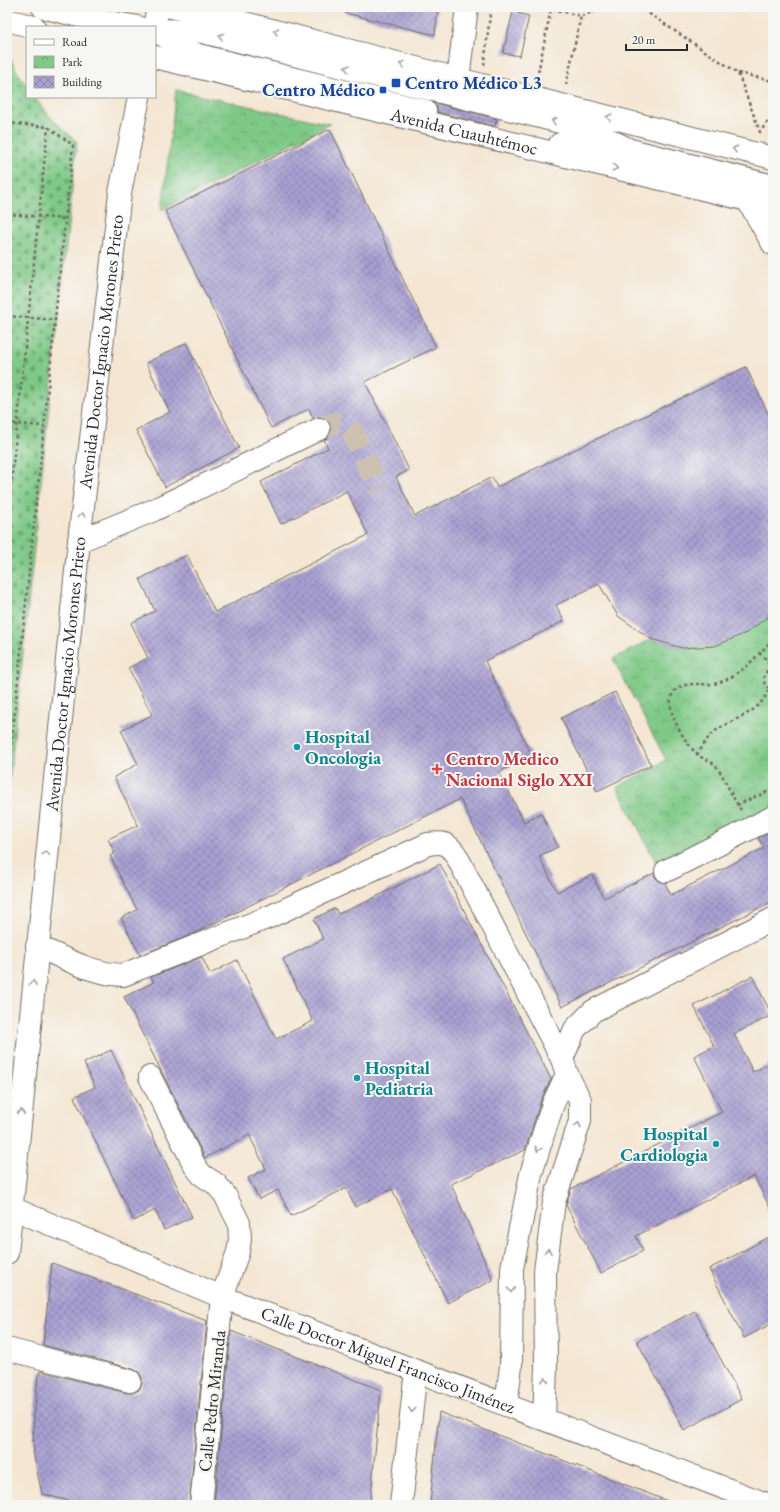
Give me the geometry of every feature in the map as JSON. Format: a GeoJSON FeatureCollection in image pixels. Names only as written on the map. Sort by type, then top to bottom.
{"type":"FeatureCollection","features":[{"type":"Feature","properties":{"kind":"main road"},"geometry":{"type":"LineString","coordinates":[[44,7],[87,18],[132,26]]}},
{"type":"Feature","properties":{"kind":"main road"},"geometry":{"type":"LineString","coordinates":[[155,26],[158,7]]}},
{"type":"Feature","properties":{"kind":"main road"},"geometry":{"type":"LineString","coordinates":[[171,7],[218,16],[458,79],[773,158]]}},
{"type":"Feature","properties":{"kind":"main road"},"geometry":{"type":"LineString","coordinates":[[458,79],[467,7]]}},
{"type":"Feature","properties":{"kind":"main road"},"geometry":{"type":"LineString","coordinates":[[7,20],[30,26]]}},
{"type":"Feature","properties":{"kind":"main road"},"geometry":{"type":"LineString","coordinates":[[156,29],[199,31],[588,129],[630,150],[773,186]]}},
{"type":"Feature","properties":{"kind":"main road","name":"Avenida Cuauhtémoc"},"geometry":{"type":"LineString","coordinates":[[156,57],[773,206]]}},
{"type":"Feature","properties":{"kind":"main road","name":"Avenida Doctor Ignacio Morones Prieto"},"geometry":{"type":"LineString","coordinates":[[7,1253],[9,1206],[79,541],[120,194],[139,98]]}},
{"type":"Feature","properties":{"kind":"main road"},"geometry":{"type":"LineString","coordinates":[[747,199],[773,244]]}},
{"type":"Feature","properties":{"kind":"main road"},"geometry":{"type":"LineString","coordinates":[[79,541],[154,510],[319,429]]}},
{"type":"Feature","properties":{"kind":"main road"},"geometry":{"type":"LineString","coordinates":[[666,871],[773,816]]}},
{"type":"Feature","properties":{"kind":"main road"},"geometry":{"type":"LineString","coordinates":[[37,946],[81,966],[108,975],[123,976],[269,917],[428,844],[440,842],[449,846],[456,855],[580,1100],[580,1121],[554,1202],[545,1271],[546,1367],[544,1419]]}},
{"type":"Feature","properties":{"kind":"main road"},"geometry":{"type":"LineString","coordinates":[[506,1405],[510,1366],[512,1268],[531,1174],[575,1029],[593,1011],[773,919]]}},
{"type":"Feature","properties":{"kind":"main road","name":"Calle Pedro Miranda"},"geometry":{"type":"LineString","coordinates":[[150,1078],[195,1166],[202,1175],[216,1184],[225,1195],[239,1223],[240,1239],[238,1252],[222,1297],[201,1505]]}},
{"type":"Feature","properties":{"kind":"main road","name":"Calle Doctor Miguel Francisco Jiménez"},"geometry":{"type":"LineString","coordinates":[[9,1206],[222,1297],[769,1505]]}},
{"type":"Feature","properties":{"kind":"main road"},"geometry":{"type":"LineString","coordinates":[[7,1349],[130,1381]]}},
{"type":"Feature","properties":{"kind":"main road"},"geometry":{"type":"LineString","coordinates":[[401,1505],[416,1371]]}},
{"type":"Feature","properties":{"kind":"path"},"geometry":{"type":"LineString","coordinates":[[484,65],[492,7]]}},
{"type":"Feature","properties":{"kind":"path"},"geometry":{"type":"LineString","coordinates":[[537,78],[552,8],[581,16],[609,7]]}},
{"type":"Feature","properties":{"kind":"path"},"geometry":{"type":"LineString","coordinates":[[639,7],[738,73],[773,81]]}},
{"type":"Feature","properties":{"kind":"path"},"geometry":{"type":"LineString","coordinates":[[566,85],[581,16]]}},
{"type":"Feature","properties":{"kind":"path"},"geometry":{"type":"LineString","coordinates":[[738,73],[760,132],[773,114]]}},
{"type":"Feature","properties":{"kind":"path"},"geometry":{"type":"LineString","coordinates":[[7,123],[48,127],[73,145],[7,787]]}},
{"type":"Feature","properties":{"kind":"path"},"geometry":{"type":"LineString","coordinates":[[7,522],[48,127]]}},
{"type":"Feature","properties":{"kind":"path"},"geometry":{"type":"LineString","coordinates":[[7,214],[66,219]]}},
{"type":"Feature","properties":{"kind":"path"},"geometry":{"type":"LineString","coordinates":[[7,316],[55,320]]}},
{"type":"Feature","properties":{"kind":"path"},"geometry":{"type":"LineString","coordinates":[[7,423],[44,426]]}},
{"type":"Feature","properties":{"kind":"path"},"geometry":{"type":"LineString","coordinates":[[752,827],[737,805],[714,765],[697,755],[687,743],[670,708],[669,700],[672,692],[688,684],[713,684],[727,679],[747,666],[773,639]]}},
{"type":"Feature","properties":{"kind":"path"},"geometry":{"type":"LineString","coordinates":[[759,653],[772,668],[766,671],[763,681],[769,689],[773,689]]}},
{"type":"Feature","properties":{"kind":"path"},"geometry":{"type":"LineString","coordinates":[[697,755],[714,732],[759,706],[766,698],[769,689]]}},
{"type":"Feature","properties":{"kind":"path"},"geometry":{"type":"LineString","coordinates":[[737,805],[773,789]]}},
{"type":"Feature","properties":{"kind":"green space"},"geometry":{"type":"Polygon","coordinates":[[[7,51],[16,70],[26,85],[26,98],[35,98],[52,119],[77,142],[7,803],[7,51]]]}},
{"type":"Feature","properties":{"kind":"green space"},"geometry":{"type":"Polygon","coordinates":[[[176,90],[330,124],[162,210],[176,90]]]}},
{"type":"Feature","properties":{"kind":"green space"},"geometry":{"type":"Polygon","coordinates":[[[773,612],[773,821],[665,880],[617,787],[666,760],[613,659],[651,639],[682,648],[773,612]]]}},
{"type":"Feature","properties":{"kind":"building"},"geometry":{"type":"Polygon","coordinates":[[[346,7],[438,7],[435,35],[345,13],[346,7]]]}},
{"type":"Feature","properties":{"kind":"building"},"geometry":{"type":"Polygon","coordinates":[[[513,12],[529,16],[520,56],[503,53],[513,12]]]}},
{"type":"Feature","properties":{"kind":"building"},"geometry":{"type":"Polygon","coordinates":[[[434,103],[497,119],[495,126],[437,112],[437,107],[434,103]]]}},
{"type":"Feature","properties":{"kind":"building"},"geometry":{"type":"Polygon","coordinates":[[[330,129],[436,347],[365,382],[409,470],[396,477],[415,516],[492,477],[497,487],[746,367],[773,424],[773,613],[746,633],[715,646],[682,648],[651,639],[618,616],[599,584],[556,605],[564,621],[485,661],[532,756],[499,772],[524,822],[541,813],[558,847],[539,856],[557,892],[592,875],[604,898],[654,873],[655,877],[659,881],[665,883],[671,895],[764,848],[758,838],[773,831],[773,901],[562,1007],[460,799],[191,935],[140,955],[121,918],[137,910],[110,856],[115,853],[108,839],[138,825],[114,777],[138,764],[121,730],[152,715],[128,668],[148,658],[131,623],[155,611],[140,579],[187,555],[215,612],[368,535],[347,491],[281,524],[261,482],[328,448],[324,440],[330,436],[330,424],[326,418],[313,418],[309,409],[271,428],[165,211],[330,129]]]}},
{"type":"Feature","properties":{"kind":"building"},"geometry":{"type":"Polygon","coordinates":[[[186,343],[239,448],[165,487],[136,430],[170,412],[146,363],[186,343]]]}},
{"type":"Feature","properties":{"kind":"building"},"geometry":{"type":"Polygon","coordinates":[[[615,692],[651,765],[597,791],[561,718],[615,692]]]}},
{"type":"Feature","properties":{"kind":"building","name":"Hospital Pediatria"},"geometry":{"type":"Polygon","coordinates":[[[440,864],[551,1079],[541,1100],[525,1150],[451,1184],[493,1280],[448,1303],[392,1189],[355,1207],[346,1188],[291,1216],[278,1190],[259,1199],[248,1178],[266,1169],[249,1135],[205,1158],[124,997],[154,982],[151,977],[202,957],[210,974],[237,960],[276,1039],[313,1021],[283,959],[323,939],[314,919],[335,908],[338,914],[366,902],[440,864]]]}},
{"type":"Feature","properties":{"kind":"building","name":"Hospital Cardiologia"},"geometry":{"type":"Polygon","coordinates":[[[752,976],[772,1015],[734,1034],[753,1072],[773,1062],[773,1214],[754,1176],[636,1236],[643,1251],[601,1273],[566,1205],[571,1189],[722,1112],[694,1056],[714,1046],[694,1006],[752,976]]]}},
{"type":"Feature","properties":{"kind":"building"},"geometry":{"type":"Polygon","coordinates":[[[111,1050],[192,1217],[164,1230],[155,1210],[134,1221],[74,1097],[95,1087],[84,1063],[111,1050]]]}},
{"type":"Feature","properties":{"kind":"building"},"geometry":{"type":"Polygon","coordinates":[[[773,1235],[773,1323],[744,1338],[709,1269],[773,1235]]]}},
{"type":"Feature","properties":{"kind":"building"},"geometry":{"type":"Polygon","coordinates":[[[52,1263],[207,1321],[189,1505],[85,1505],[42,1494],[34,1457],[33,1429],[38,1376],[39,1377],[40,1371],[127,1393],[133,1393],[139,1390],[142,1384],[142,1377],[139,1372],[133,1369],[43,1345],[52,1263]]]}},
{"type":"Feature","properties":{"kind":"building"},"geometry":{"type":"Polygon","coordinates":[[[695,1311],[742,1399],[684,1430],[637,1341],[695,1311]]]}},
{"type":"Feature","properties":{"kind":"building"},"geometry":{"type":"Polygon","coordinates":[[[231,1331],[381,1390],[370,1505],[214,1505],[231,1331]]]}},
{"type":"Feature","properties":{"kind":"building"},"geometry":{"type":"Polygon","coordinates":[[[439,1412],[675,1504],[675,1505],[430,1505],[439,1412]]]}},
{"type":"Feature","properties":{"kind":"tunnel"},"geometry":{"type":"LineString","coordinates":[[319,429],[340,423],[344,424],[352,431],[379,490]]}},
{"type":"Feature","properties":{"kind":"place","name":"Centro Médico L3"},"geometry":{"type":"Point","coordinates":[396,83]}},
{"type":"Feature","properties":{"kind":"place","name":"Centro Médico"},"geometry":{"type":"Point","coordinates":[383,90]}},
{"type":"Feature","properties":{"kind":"place","name":"Hospital Oncologia"},"geometry":{"type":"Point","coordinates":[297,747]}},
{"type":"Feature","properties":{"kind":"place","name":"Centro Medico Nacional Siglo XXI"},"geometry":{"type":"Point","coordinates":[437,769]}},
{"type":"Feature","properties":{"kind":"place","name":"Hospital Pediatria"},"geometry":{"type":"Point","coordinates":[357,1078]}},
{"type":"Feature","properties":{"kind":"place","name":"Hospital Cardiologia"},"geometry":{"type":"Point","coordinates":[716,1144]}}]}
